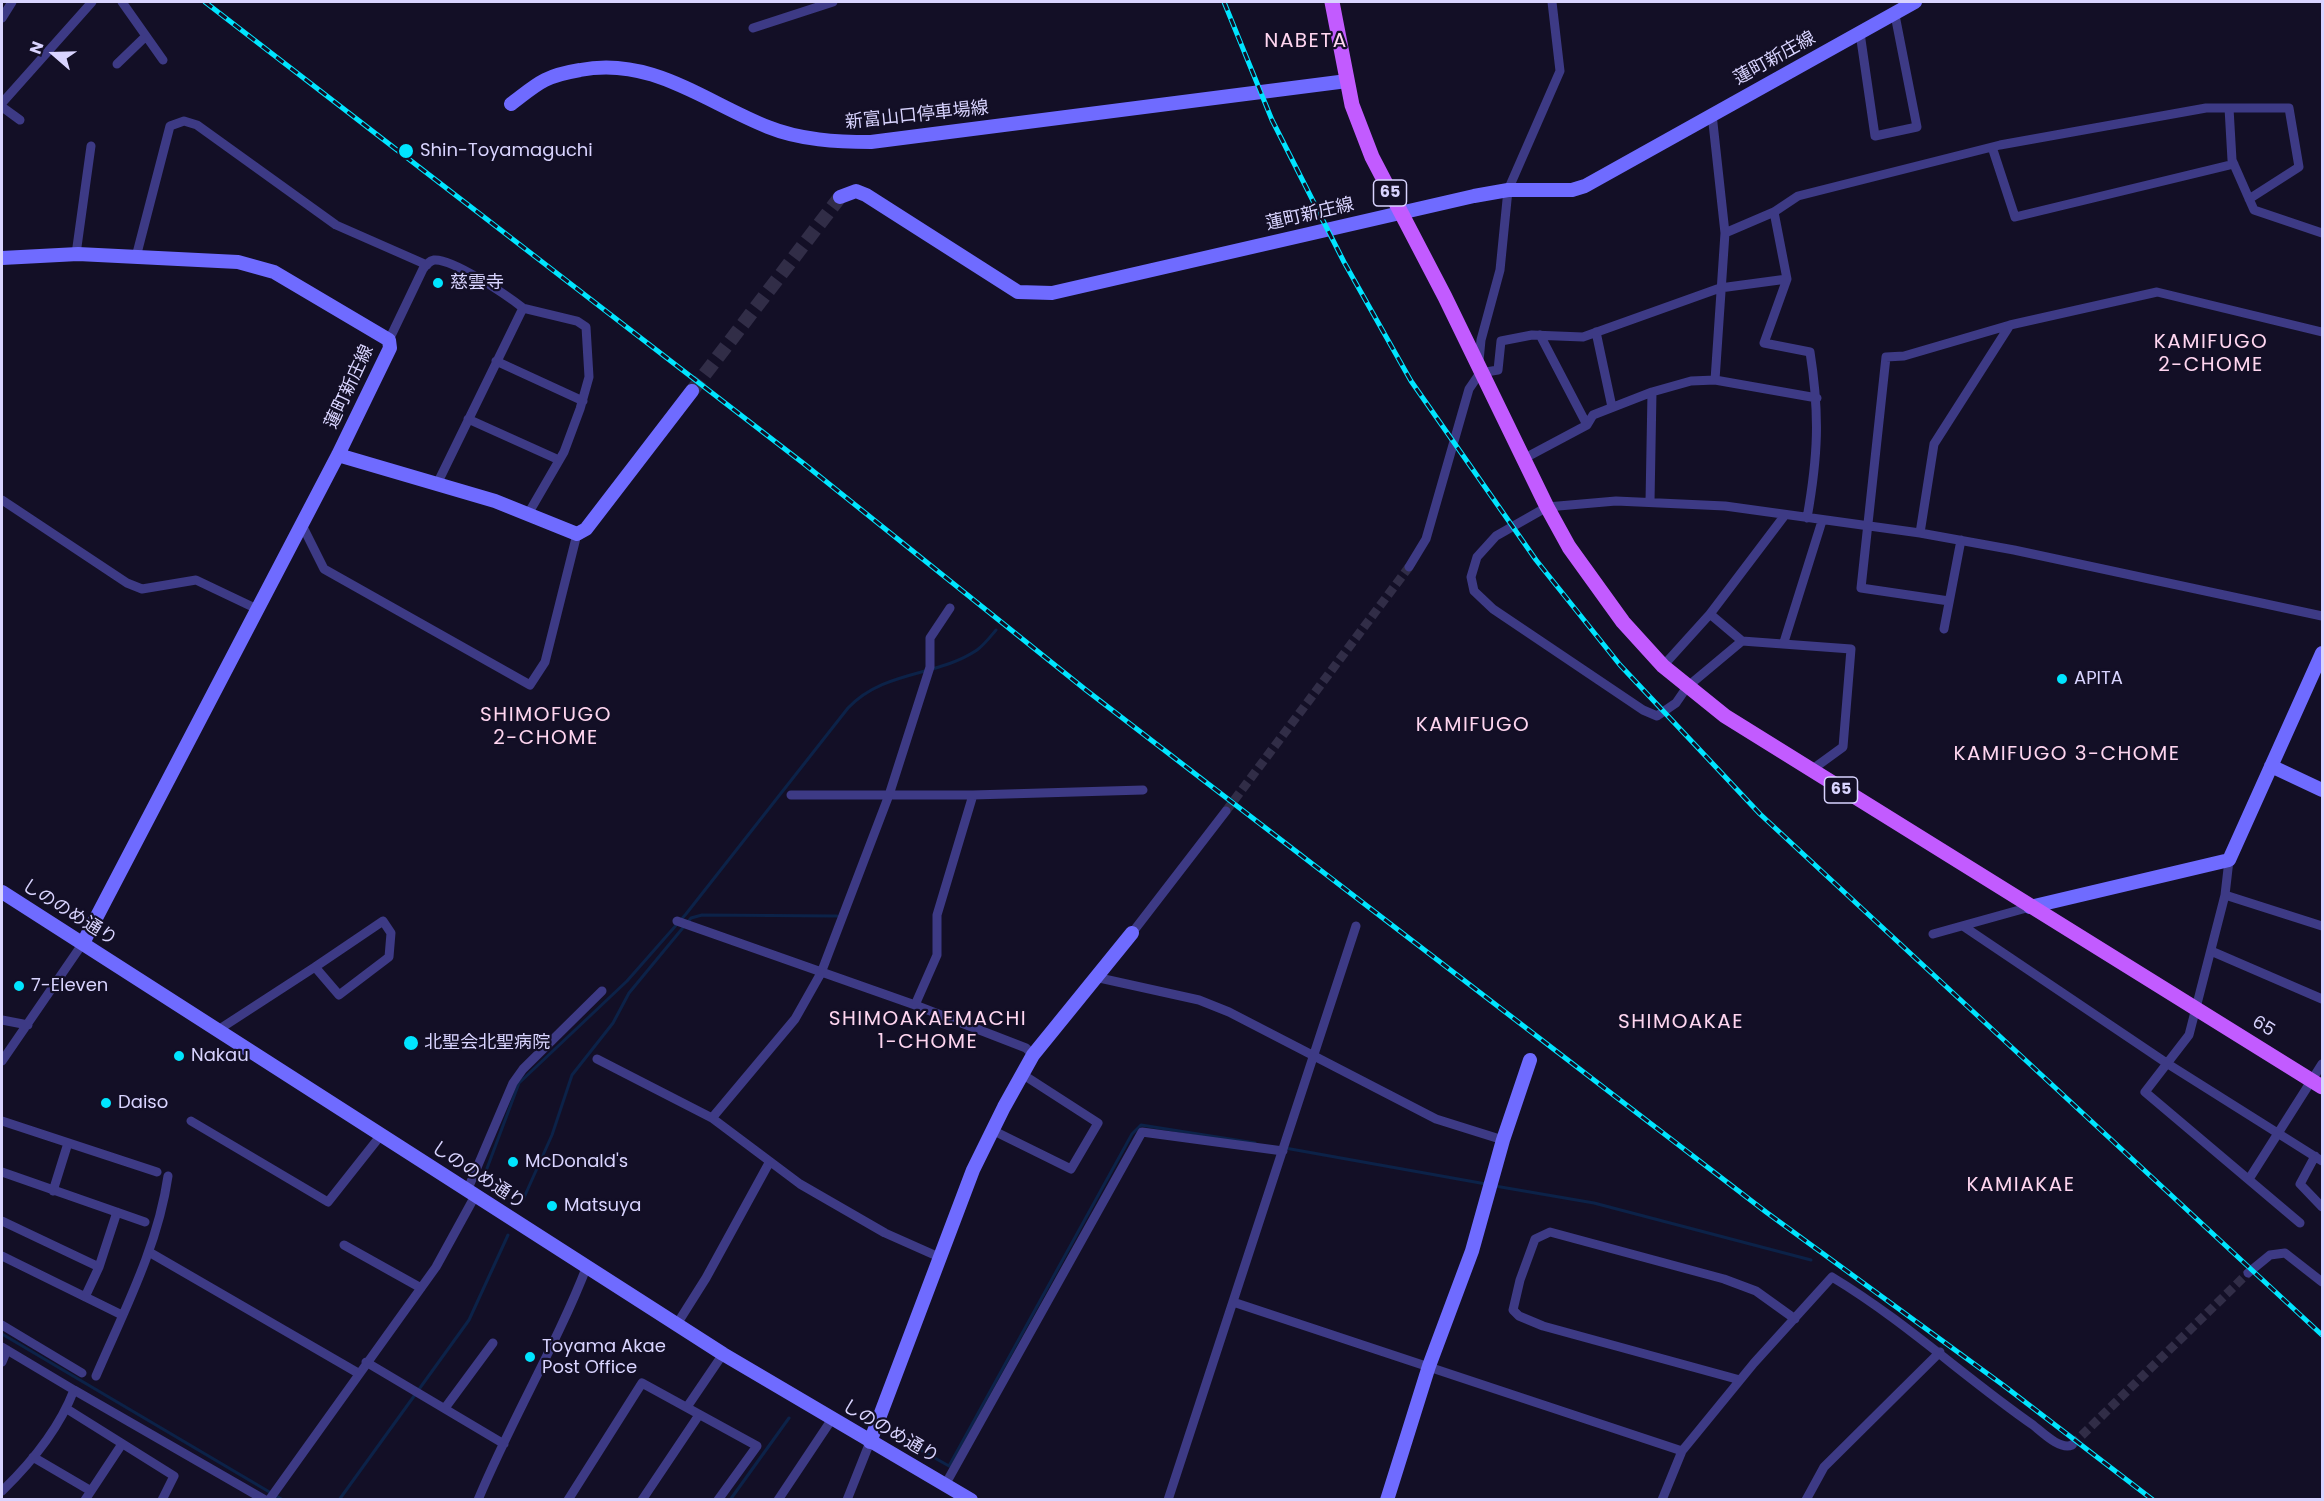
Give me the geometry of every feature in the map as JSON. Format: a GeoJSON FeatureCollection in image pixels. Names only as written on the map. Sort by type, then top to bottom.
{"type":"FeatureCollection","features":[{"type":"Feature","properties":{"kind":"main road","name":"65"},"geometry":{"type":"LineString","coordinates":[[1332,2],[1352,105],[1372,157],[1569,547],[1623,622],[1663,666],[1725,716],[1810,771],[2317,1084]]}},
{"type":"Feature","properties":{"kind":"main road","name":"蓮町新庄線"},"geometry":{"type":"LineString","coordinates":[[840,197],[856,191],[866,195],[1018,292],[1037,295],[1509,190],[1572,190],[1585,186],[1915,2]]}},
{"type":"Feature","properties":{"kind":"main road","name":"新富山口停車場線"},"geometry":{"type":"LineString","coordinates":[[511,104],[545,80],[592,68],[620,67],[643,70],[675,81],[769,128],[805,137],[839,142],[861,142],[1347,81]]}},
{"type":"Feature","properties":{"kind":"main road","name":"蓮町新庄線"},"geometry":{"type":"LineString","coordinates":[[2,258],[76,254],[238,262],[274,272],[389,340],[390,348],[338,455],[438,482],[577,534]]}},
{"type":"Feature","properties":{"kind":"main road"},"geometry":{"type":"LineString","coordinates":[[577,534],[586,529],[692,392]]}},
{"type":"Feature","properties":{"kind":"main road"},"geometry":{"type":"LineString","coordinates":[[83,943],[338,455]]}},
{"type":"Feature","properties":{"kind":"main road"},"geometry":{"type":"LineString","coordinates":[[2030,907],[2229,860],[2322,653]]}},
{"type":"Feature","properties":{"kind":"main road"},"geometry":{"type":"LineString","coordinates":[[2271,766],[2322,790]]}},
{"type":"Feature","properties":{"kind":"main road","name":"しののめ通り"},"geometry":{"type":"LineString","coordinates":[[2,892],[723,1354],[971,1500]]}},
{"type":"Feature","properties":{"kind":"main road"},"geometry":{"type":"LineString","coordinates":[[870,1442],[973,1170],[992,1130],[1033,1055],[1132,933]]}},
{"type":"Feature","properties":{"kind":"main road"},"geometry":{"type":"LineString","coordinates":[[1388,1500],[1429,1366],[1472,1251],[1503,1140],[1530,1060]]}},
{"type":"Feature","properties":{"kind":"street"},"geometry":{"type":"LineString","coordinates":[[2,18],[12,2]]}},
{"type":"Feature","properties":{"kind":"street"},"geometry":{"type":"LineString","coordinates":[[20,120],[2,105],[92,2]]}},
{"type":"Feature","properties":{"kind":"street"},"geometry":{"type":"LineString","coordinates":[[122,2],[163,60]]}},
{"type":"Feature","properties":{"kind":"street"},"geometry":{"type":"LineString","coordinates":[[753,28],[833,2]]}},
{"type":"Feature","properties":{"kind":"street"},"geometry":{"type":"LineString","coordinates":[[1409,567],[1425,538],[1469,389],[1480,373],[1478,353],[1500,270],[1509,190],[1560,71],[1552,2]]}},
{"type":"Feature","properties":{"kind":"street"},"geometry":{"type":"LineString","coordinates":[[1860,33],[1875,136],[1917,127],[1894,15]]}},
{"type":"Feature","properties":{"kind":"street"},"geometry":{"type":"LineString","coordinates":[[117,64],[146,36]]}},
{"type":"Feature","properties":{"kind":"street"},"geometry":{"type":"LineString","coordinates":[[1725,233],[1774,212],[1798,196],[1992,147],[2206,108],[2289,108],[2299,167],[2249,199]]}},
{"type":"Feature","properties":{"kind":"street"},"geometry":{"type":"LineString","coordinates":[[2229,108],[2234,164],[2254,210],[2322,233]]}},
{"type":"Feature","properties":{"kind":"street"},"geometry":{"type":"LineString","coordinates":[[1712,114],[1725,233],[1715,380]]}},
{"type":"Feature","properties":{"kind":"street"},"geometry":{"type":"LineString","coordinates":[[136,257],[170,126],[184,121],[197,125],[336,225],[427,265]]}},
{"type":"Feature","properties":{"kind":"street"},"geometry":{"type":"LineString","coordinates":[[76,254],[92,146]]}},
{"type":"Feature","properties":{"kind":"street"},"geometry":{"type":"LineString","coordinates":[[1992,147],[2015,217],[2234,164]]}},
{"type":"Feature","properties":{"kind":"street"},"geometry":{"type":"LineString","coordinates":[[1774,212],[1788,279],[1764,343],[1810,352],[1817,398],[1817,463],[1807,518]]}},
{"type":"Feature","properties":{"kind":"street"},"geometry":{"type":"LineString","coordinates":[[389,340],[427,265],[435,260],[451,265],[523,308],[577,321],[586,327],[589,377],[583,401],[559,460],[528,514]]}},
{"type":"Feature","properties":{"kind":"street"},"geometry":{"type":"LineString","coordinates":[[1480,373],[1498,370],[1501,341],[1540,335],[1583,337],[1720,288],[1788,279]]}},
{"type":"Feature","properties":{"kind":"street"},"geometry":{"type":"LineString","coordinates":[[1949,601],[1861,588],[1870,527],[1886,357],[1904,356],[2010,325],[2157,292],[2322,332]]}},
{"type":"Feature","properties":{"kind":"street"},"geometry":{"type":"LineString","coordinates":[[438,482],[523,308]]}},
{"type":"Feature","properties":{"kind":"street"},"geometry":{"type":"LineString","coordinates":[[1920,533],[1934,444],[2010,325]]}},
{"type":"Feature","properties":{"kind":"street"},"geometry":{"type":"LineString","coordinates":[[1596,332],[1612,407]]}},
{"type":"Feature","properties":{"kind":"street"},"geometry":{"type":"LineString","coordinates":[[1540,335],[1587,425]]}},
{"type":"Feature","properties":{"kind":"street"},"geometry":{"type":"LineString","coordinates":[[496,361],[583,401]]}},
{"type":"Feature","properties":{"kind":"street"},"geometry":{"type":"LineString","coordinates":[[1525,458],[1587,425],[1593,415],[1652,392],[1691,381],[1715,380],[1817,398]]}},
{"type":"Feature","properties":{"kind":"street"},"geometry":{"type":"LineString","coordinates":[[1650,502],[1652,392]]}},
{"type":"Feature","properties":{"kind":"street"},"geometry":{"type":"LineString","coordinates":[[468,419],[559,460]]}},
{"type":"Feature","properties":{"kind":"street"},"geometry":{"type":"LineString","coordinates":[[2,500],[134,586],[142,589],[196,580],[257,609]]}},
{"type":"Feature","properties":{"kind":"street"},"geometry":{"type":"LineString","coordinates":[[1742,641],[1688,687],[1676,703],[1657,716],[1643,711],[1493,609],[1474,591],[1471,577],[1477,556],[1496,536],[1547,507],[1616,501],[1650,502],[1725,506],[1920,533],[2322,616]]}},
{"type":"Feature","properties":{"kind":"street"},"geometry":{"type":"LineString","coordinates":[[1663,666],[1710,614],[1785,515]]}},
{"type":"Feature","properties":{"kind":"street"},"geometry":{"type":"LineString","coordinates":[[1784,642],[1822,521]]}},
{"type":"Feature","properties":{"kind":"street"},"geometry":{"type":"LineString","coordinates":[[302,523],[324,569],[530,685],[545,662],[577,534]]}},
{"type":"Feature","properties":{"kind":"street"},"geometry":{"type":"LineString","coordinates":[[1944,629],[1961,540]]}},
{"type":"Feature","properties":{"kind":"street"},"geometry":{"type":"LineString","coordinates":[[712,1118],[795,1019],[821,973],[889,795],[930,666],[930,638],[950,608]]}},
{"type":"Feature","properties":{"kind":"street"},"geometry":{"type":"LineString","coordinates":[[1710,614],[1742,641],[1784,642],[1851,649],[1843,747],[1810,771]]}},
{"type":"Feature","properties":{"kind":"street"},"geometry":{"type":"LineString","coordinates":[[791,795],[973,795],[1143,790]]}},
{"type":"Feature","properties":{"kind":"street"},"geometry":{"type":"LineString","coordinates":[[915,1005],[937,955],[937,915],[973,795]]}},
{"type":"Feature","properties":{"kind":"street"},"geometry":{"type":"LineString","coordinates":[[1132,933],[1226,811]]}},
{"type":"Feature","properties":{"kind":"street"},"geometry":{"type":"LineString","coordinates":[[2229,860],[2225,895],[2194,1007],[2189,1035],[2145,1092],[2301,1223]]}},
{"type":"Feature","properties":{"kind":"street"},"geometry":{"type":"LineString","coordinates":[[2225,895],[2322,926]]}},
{"type":"Feature","properties":{"kind":"street"},"geometry":{"type":"LineString","coordinates":[[1933,934],[2030,907]]}},
{"type":"Feature","properties":{"kind":"street"},"geometry":{"type":"LineString","coordinates":[[218,1030],[383,921],[391,933],[389,957],[339,995],[315,967]]}},
{"type":"Feature","properties":{"kind":"street"},"geometry":{"type":"LineString","coordinates":[[677,921],[915,1005],[1026,1048],[1033,1055]]}},
{"type":"Feature","properties":{"kind":"street"},"geometry":{"type":"LineString","coordinates":[[1168,1500],[1356,926]]}},
{"type":"Feature","properties":{"kind":"street"},"geometry":{"type":"LineString","coordinates":[[1963,926],[2168,1064],[2319,1158],[2300,1184],[2322,1207]]}},
{"type":"Feature","properties":{"kind":"street"},"geometry":{"type":"LineString","coordinates":[[2,1061],[83,943]]}},
{"type":"Feature","properties":{"kind":"street"},"geometry":{"type":"LineString","coordinates":[[2211,951],[2322,999]]}},
{"type":"Feature","properties":{"kind":"street"},"geometry":{"type":"LineString","coordinates":[[1095,977],[1199,1000],[1228,1012],[1313,1058],[1436,1119],[1503,1140]]}},
{"type":"Feature","properties":{"kind":"street"},"geometry":{"type":"LineString","coordinates":[[2,1362],[4,1349],[268,1499],[436,1267],[471,1193],[513,1083],[523,1069],[602,991]]}},
{"type":"Feature","properties":{"kind":"street"},"geometry":{"type":"LineString","coordinates":[[2,1020],[28,1025]]}},
{"type":"Feature","properties":{"kind":"street"},"geometry":{"type":"LineString","coordinates":[[597,1059],[712,1118],[744,1140],[769,1163],[845,1211],[939,1257]]}},
{"type":"Feature","properties":{"kind":"street"},"geometry":{"type":"LineString","coordinates":[[2249,1179],[2278,1134],[2317,1084],[2322,1064]]}},
{"type":"Feature","properties":{"kind":"street"},"geometry":{"type":"LineString","coordinates":[[992,1130],[1071,1169],[1098,1123],[1022,1074]]}},
{"type":"Feature","properties":{"kind":"street"},"geometry":{"type":"LineString","coordinates":[[2,1121],[157,1172]]}},
{"type":"Feature","properties":{"kind":"street"},"geometry":{"type":"LineString","coordinates":[[191,1121],[328,1202],[381,1135]]}},
{"type":"Feature","properties":{"kind":"street"},"geometry":{"type":"LineString","coordinates":[[945,1485],[1142,1132],[1283,1151]]}},
{"type":"Feature","properties":{"kind":"street"},"geometry":{"type":"LineString","coordinates":[[53,1191],[68,1143]]}},
{"type":"Feature","properties":{"kind":"street"},"geometry":{"type":"LineString","coordinates":[[677,1324],[706,1278],[769,1163]]}},
{"type":"Feature","properties":{"kind":"street"},"geometry":{"type":"LineString","coordinates":[[2,1172],[145,1222]]}},
{"type":"Feature","properties":{"kind":"street"},"geometry":{"type":"LineString","coordinates":[[96,1376],[149,1252],[164,1209],[168,1176]]}},
{"type":"Feature","properties":{"kind":"street"},"geometry":{"type":"LineString","coordinates":[[85,1297],[99,1267],[117,1212]]}},
{"type":"Feature","properties":{"kind":"street"},"geometry":{"type":"LineString","coordinates":[[2,1221],[99,1267]]}},
{"type":"Feature","properties":{"kind":"street"},"geometry":{"type":"LineString","coordinates":[[1740,1380],[1543,1326],[1519,1316],[1513,1310],[1535,1239],[1550,1232],[1724,1279],[1756,1291],[1795,1319]]}},
{"type":"Feature","properties":{"kind":"street"},"geometry":{"type":"LineString","coordinates":[[344,1245],[421,1288]]}},
{"type":"Feature","properties":{"kind":"street"},"geometry":{"type":"LineString","coordinates":[[149,1252],[358,1373]]}},
{"type":"Feature","properties":{"kind":"street"},"geometry":{"type":"LineString","coordinates":[[2248,1273],[2270,1255],[2285,1253],[2322,1282]]}},
{"type":"Feature","properties":{"kind":"street"},"geometry":{"type":"LineString","coordinates":[[2,1256],[122,1315]]}},
{"type":"Feature","properties":{"kind":"street"},"geometry":{"type":"LineString","coordinates":[[478,1500],[572,1306],[587,1266]]}},
{"type":"Feature","properties":{"kind":"street"},"geometry":{"type":"LineString","coordinates":[[1662,1500],[1682,1451],[1740,1380],[1832,1277],[1940,1352],[2000,1402],[2060,1444],[2072,1445]]}},
{"type":"Feature","properties":{"kind":"street"},"geometry":{"type":"LineString","coordinates":[[1233,1302],[1682,1451]]}},
{"type":"Feature","properties":{"kind":"street"},"geometry":{"type":"LineString","coordinates":[[2,1325],[82,1373]]}},
{"type":"Feature","properties":{"kind":"street"},"geometry":{"type":"LineString","coordinates":[[445,1408],[493,1343]]}},
{"type":"Feature","properties":{"kind":"street"},"geometry":{"type":"LineString","coordinates":[[1806,1500],[1824,1467],[1940,1352]]}},
{"type":"Feature","properties":{"kind":"street"},"geometry":{"type":"LineString","coordinates":[[687,1407],[723,1354]]}},
{"type":"Feature","properties":{"kind":"street"},"geometry":{"type":"LineString","coordinates":[[366,1362],[504,1444]]}},
{"type":"Feature","properties":{"kind":"street"},"geometry":{"type":"LineString","coordinates":[[568,1500],[642,1383],[757,1446],[718,1500]]}},
{"type":"Feature","properties":{"kind":"street"},"geometry":{"type":"LineString","coordinates":[[2,1490],[33,1457],[67,1409],[74,1390]]}},
{"type":"Feature","properties":{"kind":"street"},"geometry":{"type":"LineString","coordinates":[[67,1409],[174,1476],[162,1500]]}},
{"type":"Feature","properties":{"kind":"street"},"geometry":{"type":"LineString","coordinates":[[642,1500],[699,1415]]}},
{"type":"Feature","properties":{"kind":"street"},"geometry":{"type":"LineString","coordinates":[[778,1500],[832,1419]]}},
{"type":"Feature","properties":{"kind":"street"},"geometry":{"type":"LineString","coordinates":[[847,1500],[870,1442]]}},
{"type":"Feature","properties":{"kind":"street"},"geometry":{"type":"LineString","coordinates":[[85,1500],[122,1444]]}},
{"type":"Feature","properties":{"kind":"street"},"geometry":{"type":"LineString","coordinates":[[33,1457],[91,1491]]}},
{"type":"Feature","properties":{"kind":"waterway"},"geometry":{"type":"LineString","coordinates":[[483,1179],[519,1083],[627,981],[686,914],[848,708],[862,696],[894,680],[961,659],[980,648],[996,630]]}},
{"type":"Feature","properties":{"kind":"waterway"},"geometry":{"type":"LineString","coordinates":[[522,1202],[552,1135],[572,1075],[613,1023],[629,993],[691,918],[702,915],[837,916]]}},
{"type":"Feature","properties":{"kind":"waterway"},"geometry":{"type":"LineString","coordinates":[[885,1430],[949,1466],[1132,1134],[1141,1125],[1255,1143]]}},
{"type":"Feature","properties":{"kind":"waterway"},"geometry":{"type":"LineString","coordinates":[[1285,1148],[1486,1184]]}},
{"type":"Feature","properties":{"kind":"waterway"},"geometry":{"type":"LineString","coordinates":[[1495,1186],[1594,1203],[1811,1260]]}},
{"type":"Feature","properties":{"kind":"waterway"},"geometry":{"type":"LineString","coordinates":[[339,1500],[469,1320],[508,1235]]}},
{"type":"Feature","properties":{"kind":"waterway"},"geometry":{"type":"LineString","coordinates":[[2,1334],[283,1500]]}},
{"type":"Feature","properties":{"kind":"waterway"},"geometry":{"type":"LineString","coordinates":[[730,1500],[789,1418]]}},
{"type":"Feature","properties":{"kind":"tunnel"},"geometry":{"type":"LineString","coordinates":[[692,391],[840,197]]}},
{"type":"Feature","properties":{"kind":"tunnel"},"geometry":{"type":"LineString","coordinates":[[1226,811],[1409,567]]}},
{"type":"Feature","properties":{"kind":"tunnel"},"geometry":{"type":"LineString","coordinates":[[2072,1445],[2248,1273]]}},
{"type":"Feature","properties":{"kind":"railway"},"geometry":{"type":"LineString","coordinates":[[205,2],[803,463],[1086,690],[1766,1212],[2003,1385],[2153,1500]]}},
{"type":"Feature","properties":{"kind":"railway"},"geometry":{"type":"LineString","coordinates":[[1224,2],[1272,120],[1344,262],[1411,381],[1536,560],[1620,665],[1760,814],[2322,1335]]}},
{"type":"Feature","properties":{"kind":"place","name":"Shin-Toyamaguchi"},"geometry":{"type":"Point","coordinates":[406,151]}},
{"type":"Feature","properties":{"kind":"place","name":"慈雲寺"},"geometry":{"type":"Point","coordinates":[438,283]}},
{"type":"Feature","properties":{"kind":"place","name":"APITA"},"geometry":{"type":"Point","coordinates":[2062,679]}},
{"type":"Feature","properties":{"kind":"place","name":"7-Eleven"},"geometry":{"type":"Point","coordinates":[19,986]}},
{"type":"Feature","properties":{"kind":"place","name":"北聖会北聖病院"},"geometry":{"type":"Point","coordinates":[411,1043]}},
{"type":"Feature","properties":{"kind":"place","name":"Nakau"},"geometry":{"type":"Point","coordinates":[179,1056]}},
{"type":"Feature","properties":{"kind":"place","name":"Daiso"},"geometry":{"type":"Point","coordinates":[106,1103]}},
{"type":"Feature","properties":{"kind":"place","name":"McDonald's"},"geometry":{"type":"Point","coordinates":[513,1162]}},
{"type":"Feature","properties":{"kind":"place","name":"Matsuya"},"geometry":{"type":"Point","coordinates":[552,1206]}},
{"type":"Feature","properties":{"kind":"place","name":"Toyama Akae Post Office"},"geometry":{"type":"Point","coordinates":[530,1357]}},
{"type":"Feature","properties":{"kind":"district","name":"NABETA"},"geometry":{"type":"Point","coordinates":[1306,42]}},
{"type":"Feature","properties":{"kind":"district","name":"KAMIFUGO 2-CHOME"},"geometry":{"type":"Point","coordinates":[2211,354]}},
{"type":"Feature","properties":{"kind":"district","name":"KAMIFUGO"},"geometry":{"type":"Point","coordinates":[1473,726]}},
{"type":"Feature","properties":{"kind":"district","name":"SHIMOFUGO 2-CHOME"},"geometry":{"type":"Point","coordinates":[546,728]}},
{"type":"Feature","properties":{"kind":"district","name":"KAMIFUGO 3-CHOME"},"geometry":{"type":"Point","coordinates":[2067,755]}},
{"type":"Feature","properties":{"kind":"district","name":"SHIMOAKAE"},"geometry":{"type":"Point","coordinates":[1681,1023]}},
{"type":"Feature","properties":{"kind":"district","name":"SHIMOAKAEMACHI 1-CHOME"},"geometry":{"type":"Point","coordinates":[928,1032]}},
{"type":"Feature","properties":{"kind":"district","name":"KAMIAKAE"},"geometry":{"type":"Point","coordinates":[2021,1186]}}]}
